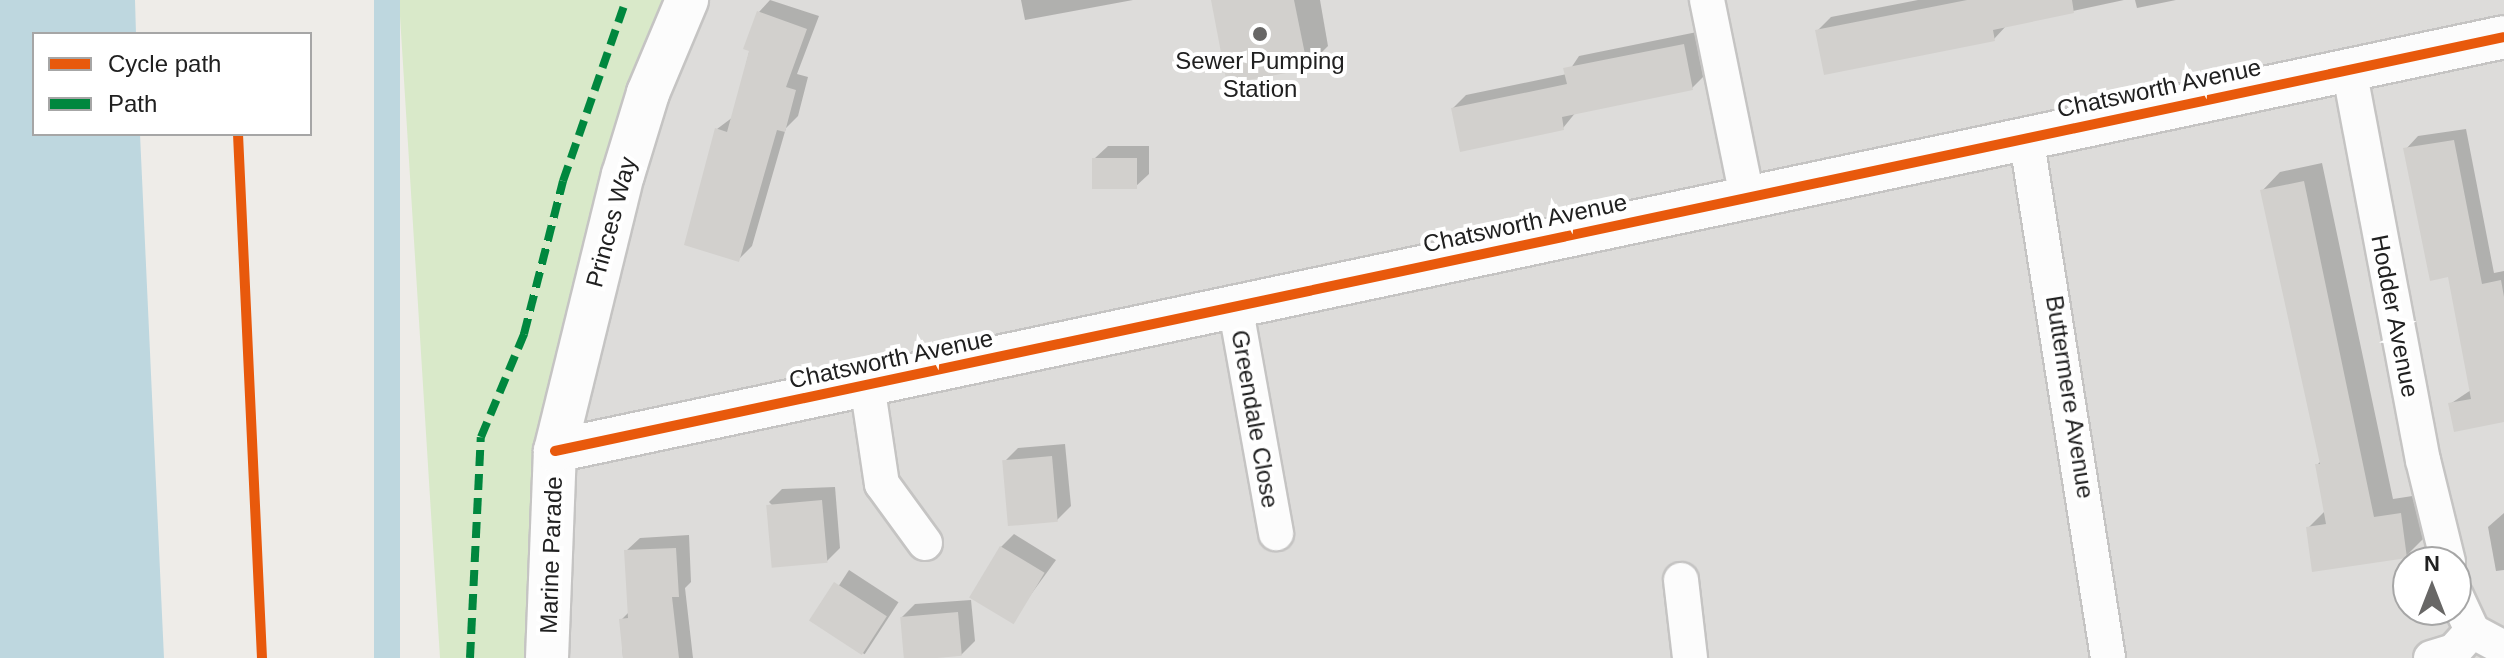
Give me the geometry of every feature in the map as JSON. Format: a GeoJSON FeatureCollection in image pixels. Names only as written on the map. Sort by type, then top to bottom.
{"type":"FeatureCollection","features":[{"type":"Feature","properties":{"kind":"street","name":"Princes Way"},"geometry":{"type":"LineString","coordinates":[[555,451],[623,175],[648,93],[687,0]]}},
{"type":"Feature","properties":{"kind":"street"},"geometry":{"type":"LineString","coordinates":[[1707,0],[1747,196]]}},
{"type":"Feature","properties":{"kind":"street","name":"Chatsworth Avenue"},"geometry":{"type":"LineString","coordinates":[[555,451],[2026,136],[2504,37]]}},
{"type":"Feature","properties":{"kind":"street","name":"Hodder Avenue"},"geometry":{"type":"LineString","coordinates":[[2349,69],[2423,460],[2444,546]]}},
{"type":"Feature","properties":{"kind":"street","name":"Buttermere Avenue"},"geometry":{"type":"LineString","coordinates":[[2026,136],[2108,658]]}},
{"type":"Feature","properties":{"kind":"street","name":"Greendale Close"},"geometry":{"type":"LineString","coordinates":[[1235,305],[1276,533]]}},
{"type":"Feature","properties":{"kind":"street"},"geometry":{"type":"LineString","coordinates":[[867,384],[882,484],[925,543]]}},
{"type":"Feature","properties":{"kind":"street","name":"Marine Parade"},"geometry":{"type":"LineString","coordinates":[[547,658],[555,451]]}},
{"type":"Feature","properties":{"kind":"street"},"geometry":{"type":"LineString","coordinates":[[1681,580],[1690,658]]}},
{"type":"Feature","properties":{"kind":"street"},"geometry":{"type":"LineString","coordinates":[[2470,626],[2472,631],[2504,648]]}},
{"type":"Feature","properties":{"kind":"street"},"geometry":{"type":"LineString","coordinates":[[2431,658],[2454,651],[2472,631]]}},
{"type":"Feature","properties":{"kind":"shaded area"},"geometry":{"type":"Polygon","coordinates":[[[687,0],[2504,0],[2504,658],[547,658],[555,451],[687,0]]]}},
{"type":"Feature","properties":{"kind":"green space"},"geometry":{"type":"Polygon","coordinates":[[[399,0],[687,0],[594,278],[547,658],[440,658],[399,0]]]}},
{"type":"Feature","properties":{"kind":"water"},"geometry":{"type":"Polygon","coordinates":[[[0,0],[135,0],[136,32],[32,32],[32,136],[140,136],[164,658],[0,658],[0,0]]]}},
{"type":"Feature","properties":{"kind":"water"},"geometry":{"type":"Polygon","coordinates":[[[374,0],[400,0],[400,658],[374,658],[374,0]]]}},
{"type":"Feature","properties":{"kind":"building","name":"Sewer Pumping Station"},"geometry":{"type":"Polygon","coordinates":[[[1211,0],[1294,0],[1308,69],[1227,84],[1211,0]]]}},
{"type":"Feature","properties":{"kind":"building"},"geometry":{"type":"Polygon","coordinates":[[[1967,0],[2072,0],[2074,13],[1993,30],[1995,41],[1824,75],[1815,30],[1967,0]]]}},
{"type":"Feature","properties":{"kind":"building"},"geometry":{"type":"Polygon","coordinates":[[[757,11],[807,29],[786,87],[796,90],[785,132],[777,130],[739,262],[684,245],[715,128],[727,132],[749,51],[743,49],[757,11]]]}},
{"type":"Feature","properties":{"kind":"building"},"geometry":{"type":"Polygon","coordinates":[[[1684,44],[1693,90],[1562,117],[1564,130],[1460,152],[1451,108],[1567,84],[1563,68],[1684,44]]]}},
{"type":"Feature","properties":{"kind":"building"},"geometry":{"type":"Polygon","coordinates":[[[2454,140],[2482,284],[2501,280],[2504,297],[2504,422],[2454,432],[2448,403],[2471,399],[2448,277],[2430,281],[2403,148],[2454,140]]]}},
{"type":"Feature","properties":{"kind":"building"},"geometry":{"type":"Polygon","coordinates":[[[1092,158],[1137,158],[1137,189],[1092,189],[1092,158]]]}},
{"type":"Feature","properties":{"kind":"building"},"geometry":{"type":"Polygon","coordinates":[[[2304,181],[2374,517],[2401,513],[2405,546],[2392,546],[2392,560],[2312,572],[2306,527],[2326,524],[2315,464],[2320,464],[2260,190],[2304,181]]]}},
{"type":"Feature","properties":{"kind":"building"},"geometry":{"type":"Polygon","coordinates":[[[1052,456],[1058,522],[1008,526],[1002,460],[1052,456]]]}},
{"type":"Feature","properties":{"kind":"building"},"geometry":{"type":"Polygon","coordinates":[[[822,500],[827,563],[772,568],[766,505],[822,500]]]}},
{"type":"Feature","properties":{"kind":"building"},"geometry":{"type":"Polygon","coordinates":[[[1000,546],[1045,573],[1014,624],[969,597],[1000,546]]]}},
{"type":"Feature","properties":{"kind":"building"},"geometry":{"type":"Polygon","coordinates":[[[676,548],[679,597],[672,597],[679,658],[623,658],[619,619],[628,618],[624,550],[676,548]]]}},
{"type":"Feature","properties":{"kind":"building"},"geometry":{"type":"Polygon","coordinates":[[[834,582],[887,616],[862,655],[809,621],[834,582]]]}},
{"type":"Feature","properties":{"kind":"building"},"geometry":{"type":"Polygon","coordinates":[[[958,612],[962,656],[904,658],[900,617],[958,612]]]}},
{"type":"Feature","properties":{"kind":"marked path"},"geometry":{"type":"LineString","coordinates":[[470,658],[481,437],[524,334],[563,181],[626,0]]}},
{"type":"Feature","properties":{"kind":"cycle path"},"geometry":{"type":"LineString","coordinates":[[555,451],[2504,37]]}},
{"type":"Feature","properties":{"kind":"cycle path"},"geometry":{"type":"LineString","coordinates":[[238,136],[262,658]]}},
{"type":"Feature","properties":{"kind":"place","name":"Sewer Pumping Station"},"geometry":{"type":"Point","coordinates":[1260,34]}}]}
